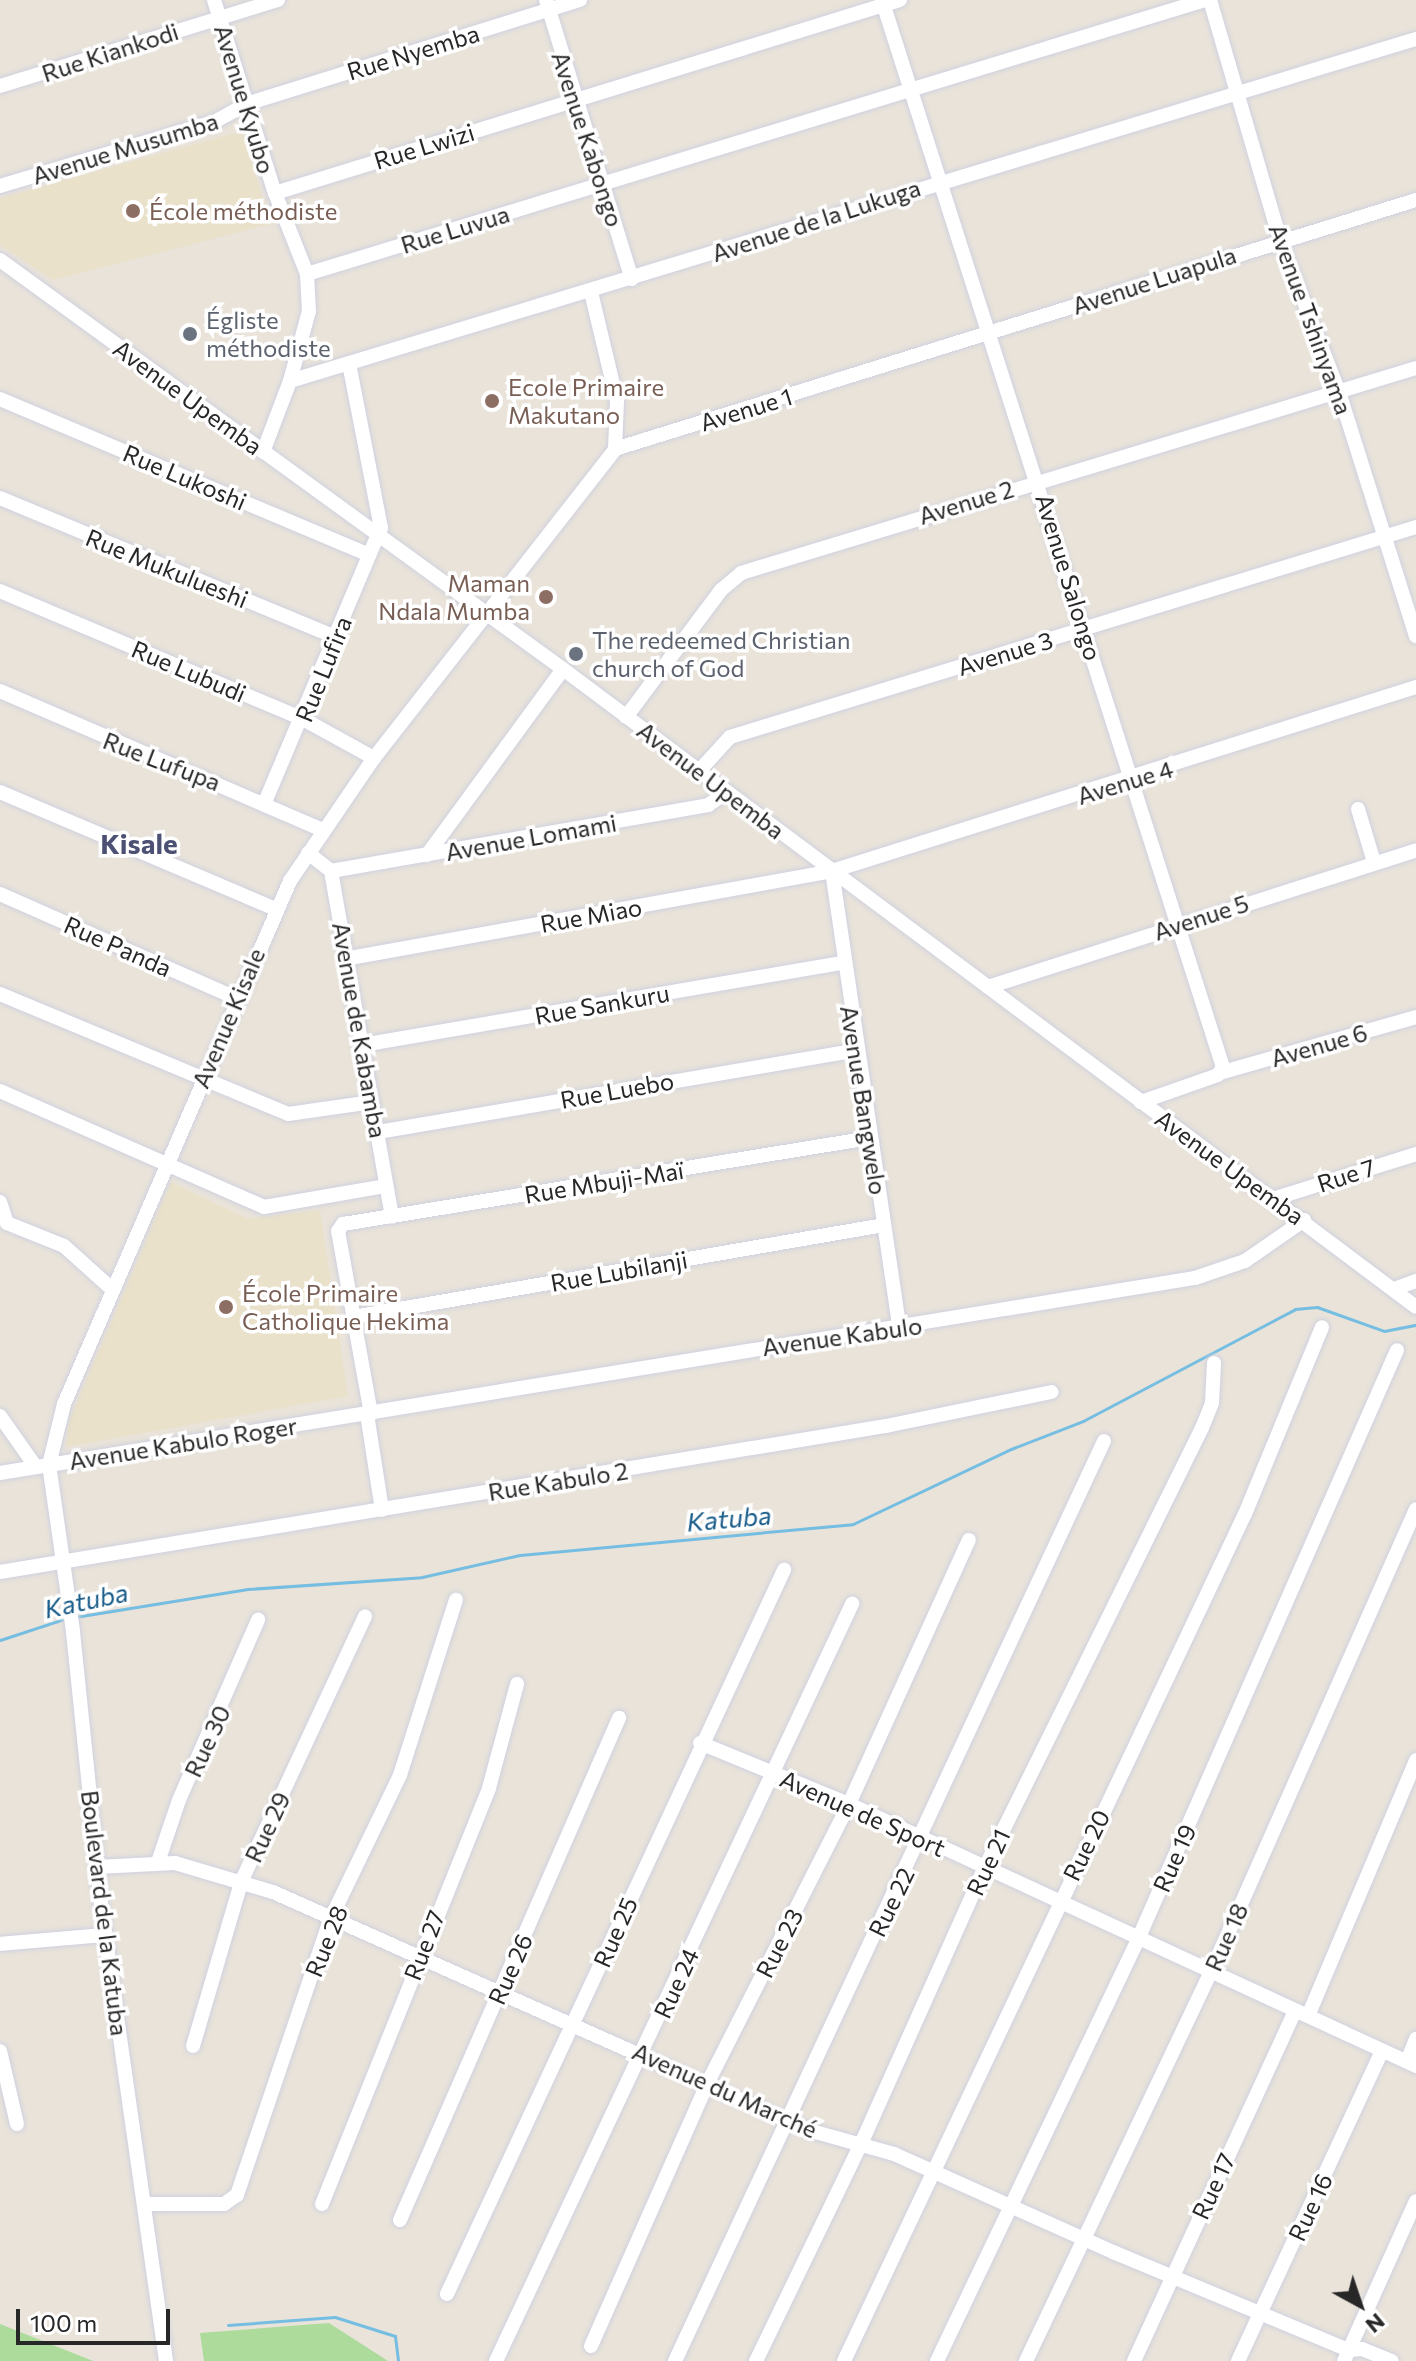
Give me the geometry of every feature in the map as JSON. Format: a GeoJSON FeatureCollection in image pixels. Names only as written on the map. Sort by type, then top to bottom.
{"type":"FeatureCollection","features":[{"type":"Feature","properties":{"kind":"street","name":"Avenue Kyubo"},"geometry":{"type":"LineString","coordinates":[[214,0],[275,193],[307,274],[307,321],[290,381]]}},
{"type":"Feature","properties":{"kind":"street","name":"Rue Kiankodi"},"geometry":{"type":"LineString","coordinates":[[0,86],[278,0]]}},
{"type":"Feature","properties":{"kind":"street","name":"Rue Nyemba"},"geometry":{"type":"LineString","coordinates":[[246,104],[547,5],[580,0]]}},
{"type":"Feature","properties":{"kind":"street","name":"Rue Lwizi"},"geometry":{"type":"LineString","coordinates":[[275,193],[883,2],[900,0]]}},
{"type":"Feature","properties":{"kind":"street","name":"Rue Luvua"},"geometry":{"type":"LineString","coordinates":[[307,274],[1208,0]]}},
{"type":"Feature","properties":{"kind":"street","name":"Avenue Tshinyama"},"geometry":{"type":"LineString","coordinates":[[1208,0],[1280,240],[1339,392],[1416,636]]}},
{"type":"Feature","properties":{"kind":"street","name":"Avenue Salongo"},"geometry":{"type":"LineString","coordinates":[[883,2],[985,334],[1039,480],[1223,1072]]}},
{"type":"Feature","properties":{"kind":"street","name":"Avenue Kabongo"},"geometry":{"type":"LineString","coordinates":[[547,5],[573,99],[632,279]]}},
{"type":"Feature","properties":{"kind":"street","name":"Avenue de la Lukuga"},"geometry":{"type":"LineString","coordinates":[[290,381],[591,292],[1235,91],[1416,39]]}},
{"type":"Feature","properties":{"kind":"street","name":"Avenue Musumba"},"geometry":{"type":"LineString","coordinates":[[0,186],[214,122],[246,104]]}},
{"type":"Feature","properties":{"kind":"street","name":"Avenue Luapula"},"geometry":{"type":"LineString","coordinates":[[985,334],[1416,200]]}},
{"type":"Feature","properties":{"kind":"street","name":"Avenue Upemba"},"geometry":{"type":"LineString","coordinates":[[0,260],[563,669],[1141,1102],[1276,1198],[1416,1307]]}},
{"type":"Feature","properties":{"kind":"street"},"geometry":{"type":"LineString","coordinates":[[486,614],[615,449],[617,401],[591,292]]}},
{"type":"Feature","properties":{"kind":"street","name":"Avenue 1"},"geometry":{"type":"LineString","coordinates":[[615,449],[985,334]]}},
{"type":"Feature","properties":{"kind":"street"},"geometry":{"type":"LineString","coordinates":[[349,363],[381,507],[378,535]]}},
{"type":"Feature","properties":{"kind":"street","name":"Avenue 2"},"geometry":{"type":"LineString","coordinates":[[626,717],[721,590],[741,573],[1416,368]]}},
{"type":"Feature","properties":{"kind":"street"},"geometry":{"type":"LineString","coordinates":[[263,452],[290,381]]}},
{"type":"Feature","properties":{"kind":"street","name":"Rue Lukoshi"},"geometry":{"type":"LineString","coordinates":[[0,399],[369,555]]}},
{"type":"Feature","properties":{"kind":"street","name":"Rue Mukulueshi"},"geometry":{"type":"LineString","coordinates":[[0,498],[335,637]]}},
{"type":"Feature","properties":{"kind":"street","name":"Avenue 3"},"geometry":{"type":"LineString","coordinates":[[699,771],[730,737],[1416,527]]}},
{"type":"Feature","properties":{"kind":"street","name":"Rue Lufira"},"geometry":{"type":"LineString","coordinates":[[265,802],[303,719],[378,535]]}},
{"type":"Feature","properties":{"kind":"street","name":"Rue Lubudi"},"geometry":{"type":"LineString","coordinates":[[0,591],[303,719],[374,758]]}},
{"type":"Feature","properties":{"kind":"street","name":"Avenue Kisale"},"geometry":{"type":"LineString","coordinates":[[42,1466],[201,1079],[275,909],[323,830],[374,758],[486,614]]}},
{"type":"Feature","properties":{"kind":"street"},"geometry":{"type":"LineString","coordinates":[[427,855],[563,669]]}},
{"type":"Feature","properties":{"kind":"street","name":"Avenue 4"},"geometry":{"type":"LineString","coordinates":[[832,871],[1133,780],[1416,687]]}},
{"type":"Feature","properties":{"kind":"street","name":"Rue Lufupa"},"geometry":{"type":"LineString","coordinates":[[0,691],[72,726],[265,802],[323,830]]}},
{"type":"Feature","properties":{"kind":"street"},"geometry":{"type":"LineString","coordinates":[[0,792],[275,909]]}},
{"type":"Feature","properties":{"kind":"street","name":"Avenue Lomami"},"geometry":{"type":"LineString","coordinates":[[331,871],[708,805],[726,793]]}},
{"type":"Feature","properties":{"kind":"street"},"geometry":{"type":"LineString","coordinates":[[1358,809],[1374,862]]}},
{"type":"Feature","properties":{"kind":"street","name":"Avenue 5"},"geometry":{"type":"LineString","coordinates":[[988,987],[1416,850]]}},
{"type":"Feature","properties":{"kind":"street"},"geometry":{"type":"LineString","coordinates":[[308,853],[331,871]]}},
{"type":"Feature","properties":{"kind":"street","name":"Avenue de Kabamba"},"geometry":{"type":"LineString","coordinates":[[331,871],[350,958],[392,1217]]}},
{"type":"Feature","properties":{"kind":"street","name":"Rue Miao"},"geometry":{"type":"LineString","coordinates":[[350,958],[832,871]]}},
{"type":"Feature","properties":{"kind":"street","name":"Avenue Bangwelo"},"geometry":{"type":"LineString","coordinates":[[832,871],[842,963],[900,1329]]}},
{"type":"Feature","properties":{"kind":"street","name":"Rue Panda"},"geometry":{"type":"LineString","coordinates":[[0,894],[236,998]]}},
{"type":"Feature","properties":{"kind":"street","name":"Rue Sankuru"},"geometry":{"type":"LineString","coordinates":[[362,1045],[842,963]]}},
{"type":"Feature","properties":{"kind":"street"},"geometry":{"type":"LineString","coordinates":[[0,994],[288,1114],[372,1102]]}},
{"type":"Feature","properties":{"kind":"street","name":"Avenue 6"},"geometry":{"type":"LineString","coordinates":[[1223,1072],[1416,1017]]}},
{"type":"Feature","properties":{"kind":"street","name":"Rue Luebo"},"geometry":{"type":"LineString","coordinates":[[378,1132],[856,1050]]}},
{"type":"Feature","properties":{"kind":"street"},"geometry":{"type":"LineString","coordinates":[[1141,1102],[1223,1072]]}},
{"type":"Feature","properties":{"kind":"street"},"geometry":{"type":"LineString","coordinates":[[0,1091],[264,1207],[386,1186]]}},
{"type":"Feature","properties":{"kind":"street","name":"Rue Mbuji-Maï"},"geometry":{"type":"LineString","coordinates":[[353,1317],[339,1227],[870,1138]]}},
{"type":"Feature","properties":{"kind":"street","name":"Rue 7"},"geometry":{"type":"LineString","coordinates":[[1276,1198],[1416,1154]]}},
{"type":"Feature","properties":{"kind":"street"},"geometry":{"type":"LineString","coordinates":[[0,1202],[4,1220],[64,1246],[113,1290]]}},
{"type":"Feature","properties":{"kind":"street","name":"Avenue Kabulo"},"geometry":{"type":"LineString","coordinates":[[369,1414],[636,1366],[900,1329],[1222,1272],[1304,1220]]}},
{"type":"Feature","properties":{"kind":"street","name":"Rue Lubilanji"},"geometry":{"type":"LineString","coordinates":[[353,1317],[884,1225]]}},
{"type":"Feature","properties":{"kind":"street"},"geometry":{"type":"LineString","coordinates":[[1394,1289],[1416,1281]]}},
{"type":"Feature","properties":{"kind":"street"},"geometry":{"type":"LineString","coordinates":[[353,1317],[382,1510]]}},
{"type":"Feature","properties":{"kind":"street","name":"Rue 20"},"geometry":{"type":"LineString","coordinates":[[844,2361],[1059,1900],[1245,1514],[1322,1327]]}},
{"type":"Feature","properties":{"kind":"street","name":"Rue 19"},"geometry":{"type":"LineString","coordinates":[[937,2361],[1139,1937],[1397,1350]]}},
{"type":"Feature","properties":{"kind":"street","name":"Rue 21"},"geometry":{"type":"LineString","coordinates":[[756,2361],[861,2144],[985,1867],[1202,1428],[1212,1403],[1214,1363]]}},
{"type":"Feature","properties":{"kind":"street","name":"Rue Kabulo 2"},"geometry":{"type":"LineString","coordinates":[[0,1572],[886,1426],[1052,1392]]}},
{"type":"Feature","properties":{"kind":"street","name":"Avenue Kabulo Roger"},"geometry":{"type":"LineString","coordinates":[[0,1473],[369,1414]]}},
{"type":"Feature","properties":{"kind":"street"},"geometry":{"type":"LineString","coordinates":[[0,1416],[42,1466]]}},
{"type":"Feature","properties":{"kind":"street","name":"Rue 22"},"geometry":{"type":"LineString","coordinates":[[675,2361],[783,2119],[923,1838],[1104,1441]]}},
{"type":"Feature","properties":{"kind":"street","name":"Boulevard de la Katuba"},"geometry":{"type":"LineString","coordinates":[[42,1466],[64,1563],[97,1867],[166,2361]]}},
{"type":"Feature","properties":{"kind":"street","name":"Rue 18"},"geometry":{"type":"LineString","coordinates":[[1026,2361],[1211,1972],[1416,1509]]}},
{"type":"Feature","properties":{"kind":"street","name":"Rue 23"},"geometry":{"type":"LineString","coordinates":[[591,2346],[706,2086],[849,1804],[969,1540]]}},
{"type":"Feature","properties":{"kind":"street","name":"Rue 25"},"geometry":{"type":"LineString","coordinates":[[447,2294],[700,1743],[784,1570]]}},
{"type":"Feature","properties":{"kind":"street","name":"Rue 28"},"geometry":{"type":"LineString","coordinates":[[144,2204],[224,2204],[237,2195],[331,1918],[400,1775],[456,1600]]}},
{"type":"Feature","properties":{"kind":"street","name":"Rue 24"},"geometry":{"type":"LineString","coordinates":[[496,2361],[852,1604]]}},
{"type":"Feature","properties":{"kind":"street","name":"Rue 29"},"geometry":{"type":"LineString","coordinates":[[193,2046],[242,1880],[365,1616]]}},
{"type":"Feature","properties":{"kind":"street","name":"Rue 30"},"geometry":{"type":"LineString","coordinates":[[158,1862],[179,1800],[258,1620]]}},
{"type":"Feature","properties":{"kind":"street","name":"Rue 27"},"geometry":{"type":"LineString","coordinates":[[322,2204],[385,2056],[417,1957],[489,1788],[517,1684]]}},
{"type":"Feature","properties":{"kind":"street","name":"Rue 26"},"geometry":{"type":"LineString","coordinates":[[400,2220],[619,1718]]}},
{"type":"Feature","properties":{"kind":"street","name":"Avenue de Sport"},"geometry":{"type":"LineString","coordinates":[[700,1743],[849,1804],[1139,1937],[1381,2053],[1411,2064]]}},
{"type":"Feature","properties":{"kind":"street","name":"Rue 17"},"geometry":{"type":"LineString","coordinates":[[1134,2361],[1170,2276],[1301,2014],[1416,1760]]}},
{"type":"Feature","properties":{"kind":"street","name":"Avenue du Marché"},"geometry":{"type":"LineString","coordinates":[[97,1867],[158,1862],[242,1880],[574,2023],[783,2119],[935,2171],[1170,2276],[1261,2313],[1346,2355],[1362,2349],[1392,2361]]}},
{"type":"Feature","properties":{"kind":"street"},"geometry":{"type":"LineString","coordinates":[[0,1944],[106,1935]]}},
{"type":"Feature","properties":{"kind":"street"},"geometry":{"type":"LineString","coordinates":[[1411,2064],[1416,2039]]}},
{"type":"Feature","properties":{"kind":"street"},"geometry":{"type":"LineString","coordinates":[[0,2051],[17,2124]]}},
{"type":"Feature","properties":{"kind":"street","name":"Rue 16"},"geometry":{"type":"LineString","coordinates":[[1238,2361],[1381,2053]]}},
{"type":"Feature","properties":{"kind":"street"},"geometry":{"type":"LineString","coordinates":[[1346,2355],[1416,2201]]}},
{"type":"Feature","properties":{"kind":"shaded area","name":"École méthodiste"},"geometry":{"type":"Polygon","coordinates":[[[242,131],[271,224],[53,280],[0,245],[0,198],[242,131]]]}},
{"type":"Feature","properties":{"kind":"shaded area","name":"École Primaire Catholique Hekima"},"geometry":{"type":"Polygon","coordinates":[[[171,1182],[248,1219],[320,1210],[348,1396],[66,1447],[69,1420],[171,1182]]]}},
{"type":"Feature","properties":{"kind":"green space"},"geometry":{"type":"Polygon","coordinates":[[[329,2323],[388,2361],[204,2361],[200,2333],[329,2323]]]}},
{"type":"Feature","properties":{"kind":"green space"},"geometry":{"type":"Polygon","coordinates":[[[0,2324],[93,2361],[0,2361],[0,2324]]]}},
{"type":"Feature","properties":{"kind":"waterway","name":"Katuba"},"geometry":{"type":"LineString","coordinates":[[75,1617],[248,1589],[422,1577],[520,1555],[853,1524],[1011,1449],[1083,1421],[1295,1309],[1317,1307],[1384,1331],[1416,1325]]}},
{"type":"Feature","properties":{"kind":"waterway","name":"Katuba"},"geometry":{"type":"LineString","coordinates":[[0,1640],[67,1618]]}},
{"type":"Feature","properties":{"kind":"waterway"},"geometry":{"type":"LineString","coordinates":[[228,2325],[335,2317],[395,2336],[398,2361]]}},
{"type":"Feature","properties":{"kind":"place","name":"École méthodiste"},"geometry":{"type":"Point","coordinates":[133,211]}},
{"type":"Feature","properties":{"kind":"place","name":"Égliste méthodiste"},"geometry":{"type":"Point","coordinates":[190,334]}},
{"type":"Feature","properties":{"kind":"place","name":"Ecole Primaire Makutano"},"geometry":{"type":"Point","coordinates":[492,401]}},
{"type":"Feature","properties":{"kind":"place","name":"Maman Ndala Mumba"},"geometry":{"type":"Point","coordinates":[546,597]}},
{"type":"Feature","properties":{"kind":"place","name":"The redeemed Christian church of God"},"geometry":{"type":"Point","coordinates":[576,654]}},
{"type":"Feature","properties":{"kind":"place","name":"École Primaire Catholique Hekima"},"geometry":{"type":"Point","coordinates":[226,1307]}},
{"type":"Feature","properties":{"kind":"district","name":"Kisale"},"geometry":{"type":"Point","coordinates":[139,843]}}]}
